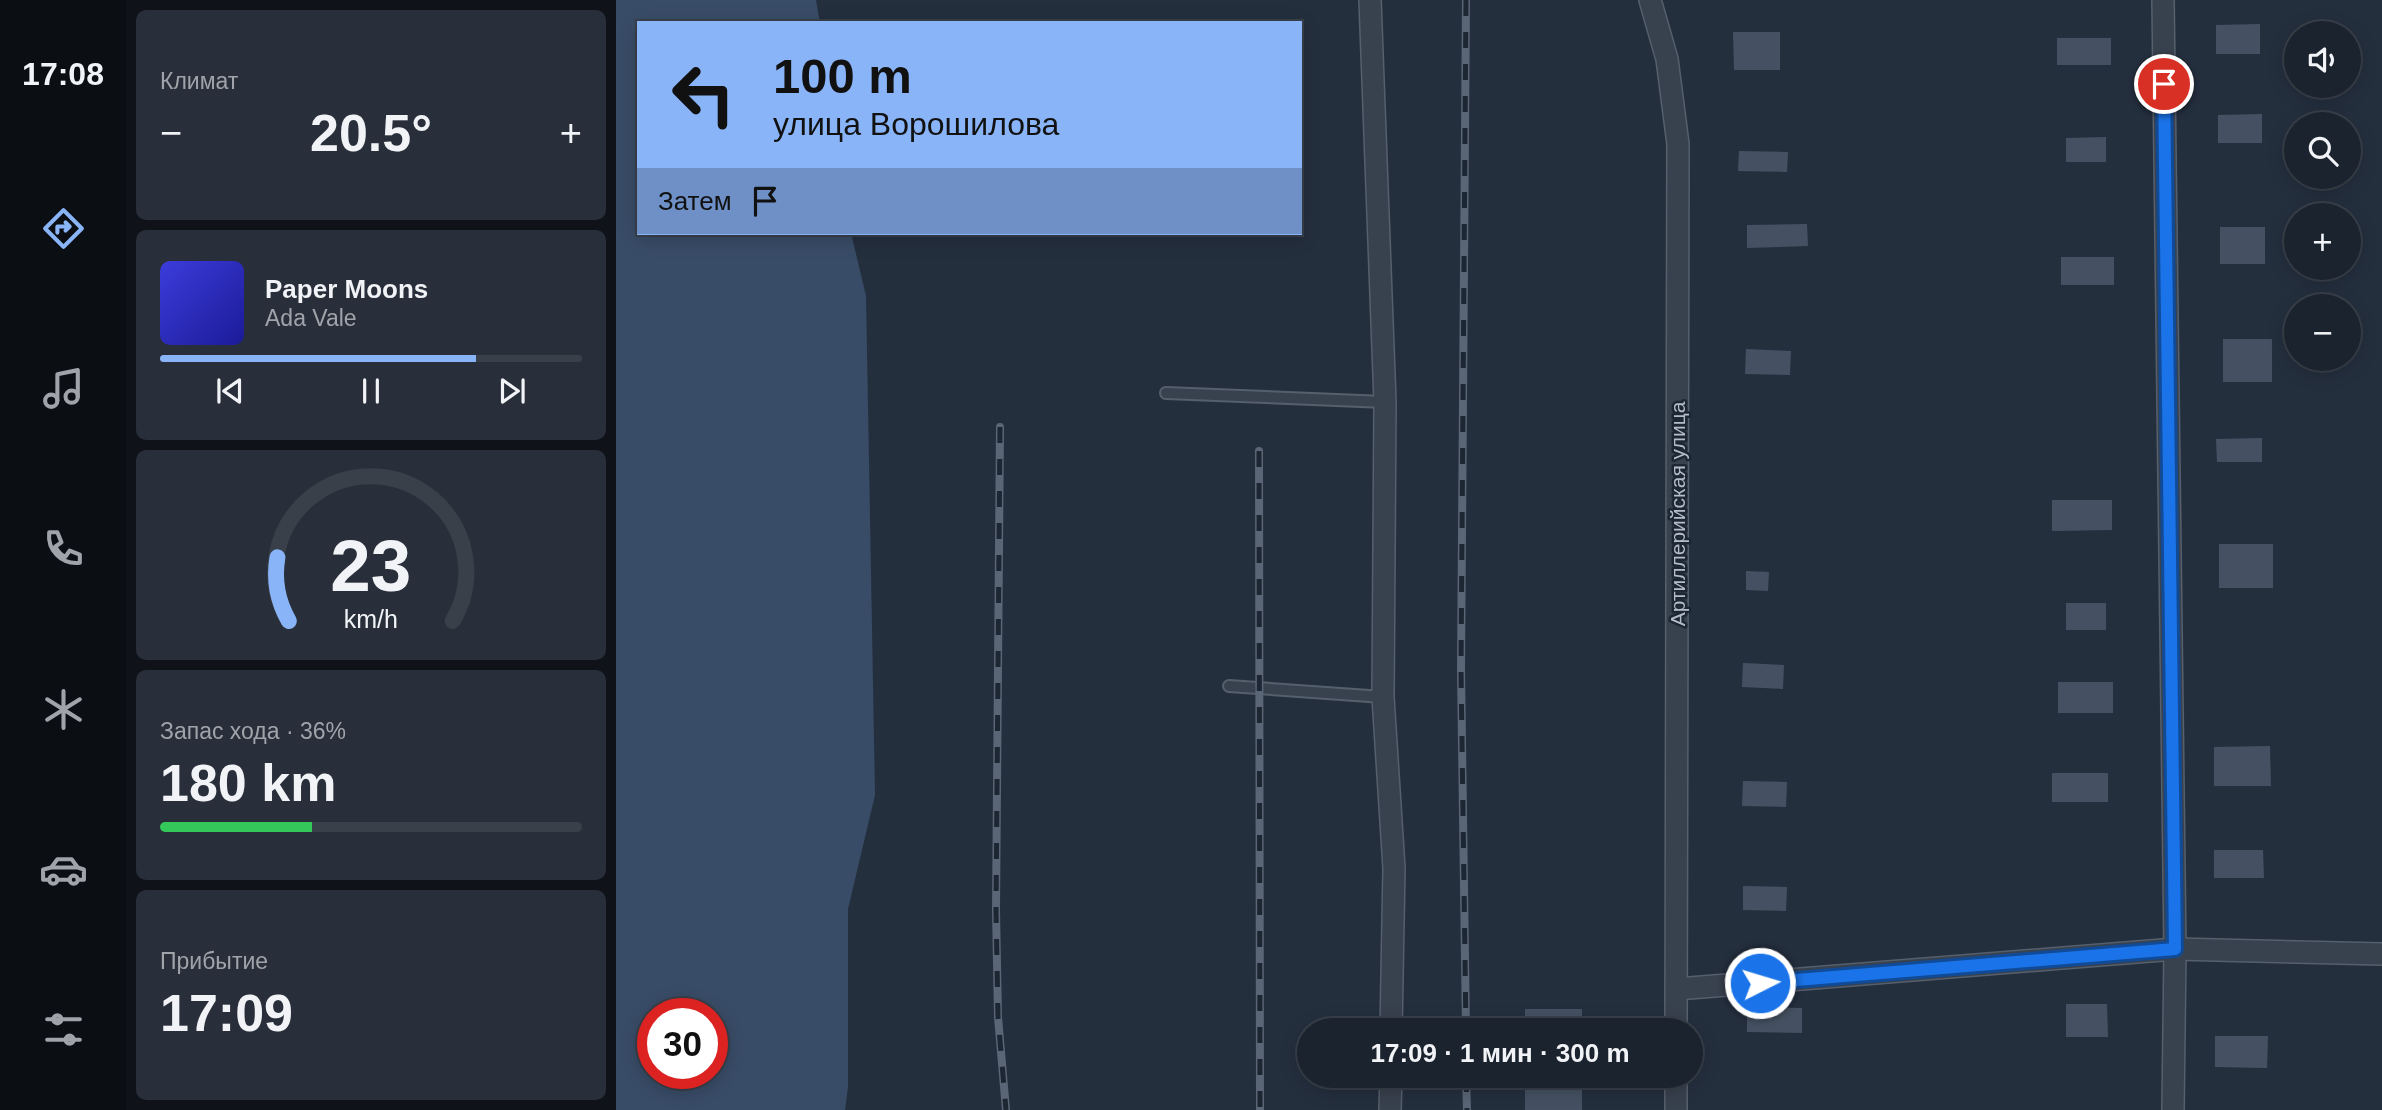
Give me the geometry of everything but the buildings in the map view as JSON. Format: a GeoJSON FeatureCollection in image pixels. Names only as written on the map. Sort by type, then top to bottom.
{"type":"FeatureCollection","features":[{"type":"Feature","properties":{"kind":"street"},"geometry":{"type":"LineString","coordinates":[[1370,0],[1385,402],[1383,697],[1394,868],[1391,1018]]}},
{"type":"Feature","properties":{"kind":"street","name":"Артиллерийская улица"},"geometry":{"type":"LineString","coordinates":[[1650,0],[1667,59],[1678,144],[1676,1018]]}},
{"type":"Feature","properties":{"kind":"street"},"geometry":{"type":"LineString","coordinates":[[2163,0],[2175,949],[2173,1110]]}},
{"type":"Feature","properties":{"kind":"street"},"geometry":{"type":"LineString","coordinates":[[1677,989],[2175,949],[2382,954]]}},
{"type":"Feature","properties":{"kind":"street"},"geometry":{"type":"LineString","coordinates":[[1390,1110],[1391,1088]]}},
{"type":"Feature","properties":{"kind":"street"},"geometry":{"type":"LineString","coordinates":[[1676,1088],[1676,1110]]}},
{"type":"Feature","properties":{"kind":"lane"},"geometry":{"type":"LineString","coordinates":[[1166,394],[1385,402]]}},
{"type":"Feature","properties":{"kind":"lane"},"geometry":{"type":"LineString","coordinates":[[1229,686],[1383,697]]}},
{"type":"Feature","properties":{"kind":"water"},"geometry":{"type":"Polygon","coordinates":[[[616,0],[816,0],[820,21],[637,21],[637,235],[851,235],[866,296],[875,795],[848,909],[848,1087],[845,1110],[616,1110],[616,0]]]}},
{"type":"Feature","properties":{"kind":"railway"},"geometry":{"type":"LineString","coordinates":[[1466,0],[1461,669],[1466,1018]]}},
{"type":"Feature","properties":{"kind":"railway"},"geometry":{"type":"LineString","coordinates":[[1000,427],[996,910],[998,1017],[1006,1110]]}},
{"type":"Feature","properties":{"kind":"railway"},"geometry":{"type":"LineString","coordinates":[[1259,451],[1260,1110]]}},
{"type":"Feature","properties":{"kind":"railway"},"geometry":{"type":"LineString","coordinates":[[1466,1088],[1467,1110]]}},
{"type":"Feature","properties":{"kind":"route"},"geometry":{"type":"LineString","coordinates":[[1760,983],[2175,949],[2164,84]]}}]}
